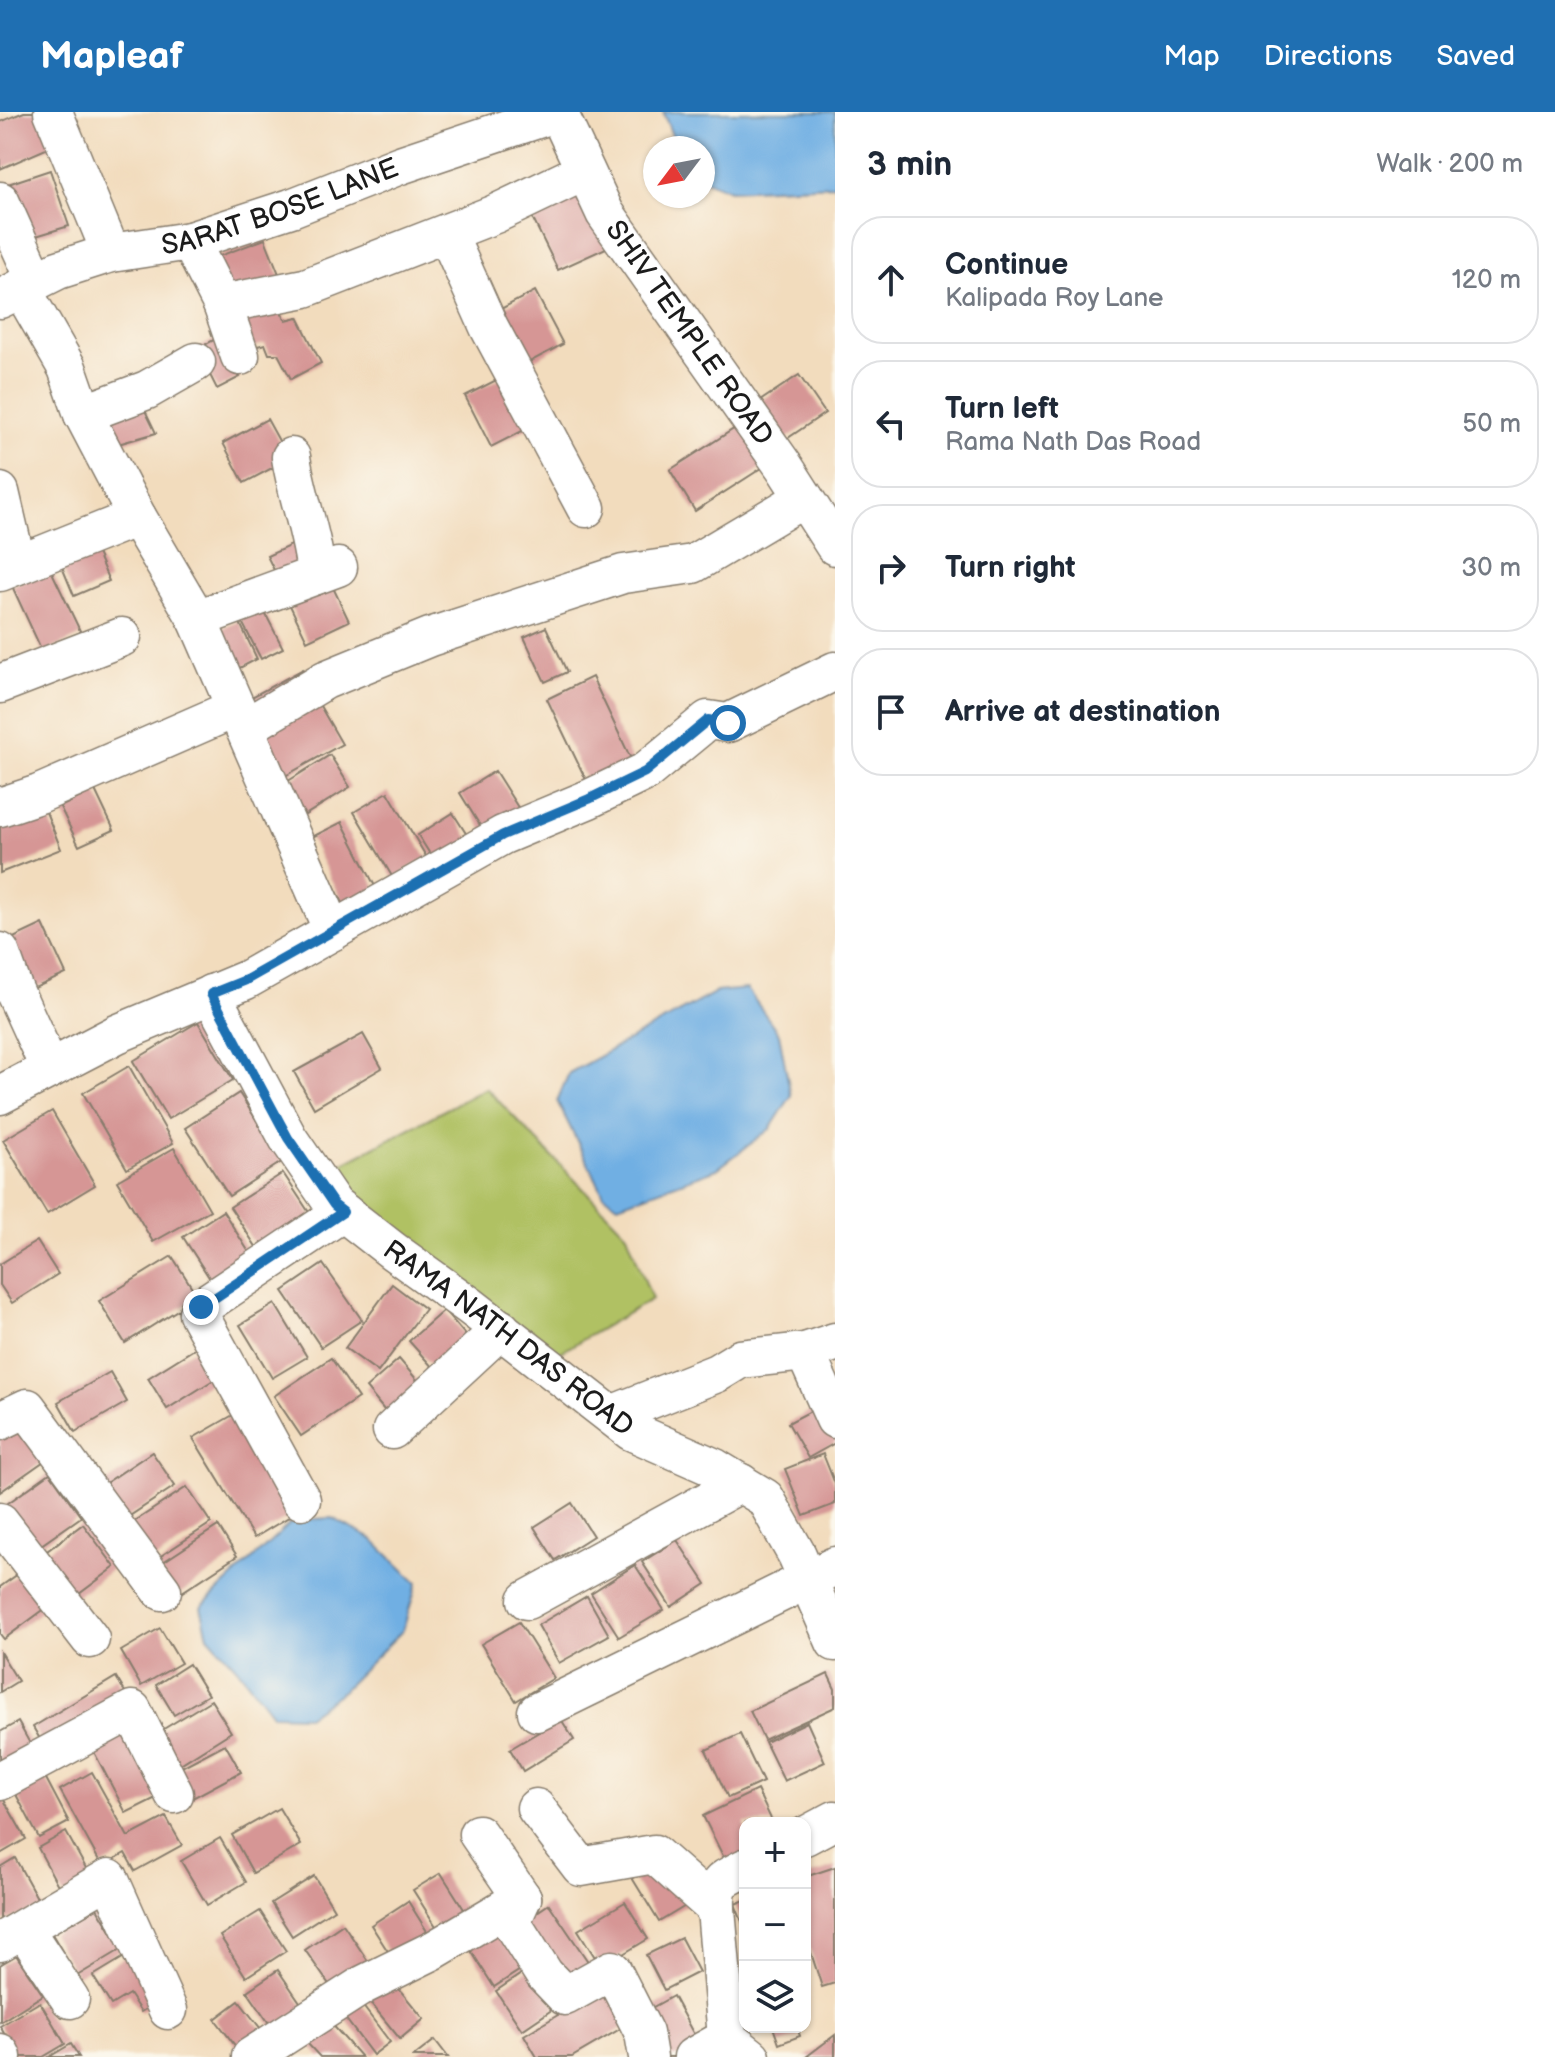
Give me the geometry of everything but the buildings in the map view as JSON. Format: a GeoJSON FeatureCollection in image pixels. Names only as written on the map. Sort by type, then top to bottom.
{"type":"FeatureCollection","features":[{"type":"Feature","properties":{"kind":"street"},"geometry":{"type":"LineString","coordinates":[[53,112],[111,253]]}},
{"type":"Feature","properties":{"kind":"street","name":"SARAT BOSE LANE"},"geometry":{"type":"LineString","coordinates":[[19,289],[58,270],[111,253],[190,241],[291,208],[400,165],[558,112]]}},
{"type":"Feature","properties":{"kind":"street","name":"SHIV TEMPLE ROAD"},"geometry":{"type":"LineString","coordinates":[[558,112],[605,213],[835,546]]}},
{"type":"Feature","properties":{"kind":"street"},"geometry":{"type":"LineString","coordinates":[[222,304],[305,288],[495,214],[585,171]]}},
{"type":"Feature","properties":{"kind":"street"},"geometry":{"type":"LineString","coordinates":[[0,201],[19,289],[67,368],[83,414],[137,517],[197,619],[333,931]]}},
{"type":"Feature","properties":{"kind":"street"},"geometry":{"type":"LineString","coordinates":[[447,233],[489,327],[586,508]]}},
{"type":"Feature","properties":{"kind":"street"},"geometry":{"type":"LineString","coordinates":[[190,241],[222,304],[240,356]]}},
{"type":"Feature","properties":{"kind":"street"},"geometry":{"type":"LineString","coordinates":[[83,414],[147,390],[196,362]]}},
{"type":"Feature","properties":{"kind":"street"},"geometry":{"type":"LineString","coordinates":[[197,619],[327,571],[314,550],[291,457]]}},
{"type":"Feature","properties":{"kind":"street"},"geometry":{"type":"LineString","coordinates":[[0,492],[9,568],[137,517]]}},
{"type":"Feature","properties":{"kind":"street"},"geometry":{"type":"LineString","coordinates":[[0,807],[241,718],[430,637],[623,574],[693,564],[804,498]]}},
{"type":"Feature","properties":{"kind":"street"},"geometry":{"type":"LineString","coordinates":[[0,684],[122,637]]}},
{"type":"Feature","properties":{"kind":"street"},"geometry":{"type":"LineString","coordinates":[[0,1095],[117,1034],[246,980],[503,835],[645,772],[708,720],[728,723],[835,671]]}},
{"type":"Feature","properties":{"kind":"street"},"geometry":{"type":"LineString","coordinates":[[0,952],[50,1069]]}},
{"type":"Feature","properties":{"kind":"street","name":"RAMA NATH DAS ROAD"},"geometry":{"type":"LineString","coordinates":[[211,994],[288,1138],[334,1205],[501,1329],[631,1431],[715,1468],[765,1498],[797,1555],[821,1572],[835,1642]]}},
{"type":"Feature","properties":{"kind":"street"},"geometry":{"type":"LineString","coordinates":[[301,1500],[198,1313],[201,1307],[343,1212]]}},
{"type":"Feature","properties":{"kind":"street"},"geometry":{"type":"LineString","coordinates":[[392,1430],[501,1329]]}},
{"type":"Feature","properties":{"kind":"street"},"geometry":{"type":"LineString","coordinates":[[611,1415],[717,1373],[740,1359],[820,1347],[835,1419]]}},
{"type":"Feature","properties":{"kind":"street"},"geometry":{"type":"LineString","coordinates":[[0,1421],[27,1408],[162,1591]]}},
{"type":"Feature","properties":{"kind":"street"},"geometry":{"type":"LineString","coordinates":[[527,1600],[741,1483]]}},
{"type":"Feature","properties":{"kind":"street"},"geometry":{"type":"LineString","coordinates":[[0,1522],[90,1639]]}},
{"type":"Feature","properties":{"kind":"street"},"geometry":{"type":"LineString","coordinates":[[537,1712],[821,1572]]}},
{"type":"Feature","properties":{"kind":"street"},"geometry":{"type":"LineString","coordinates":[[0,1781],[132,1710],[174,1794]]}},
{"type":"Feature","properties":{"kind":"street"},"geometry":{"type":"LineString","coordinates":[[536,1808],[581,1867],[654,1854],[716,1909]]}},
{"type":"Feature","properties":{"kind":"street"},"geometry":{"type":"LineString","coordinates":[[811,1833],[835,1820]]}},
{"type":"Feature","properties":{"kind":"street"},"geometry":{"type":"LineString","coordinates":[[478,1834],[522,1898]]}},
{"type":"Feature","properties":{"kind":"street"},"geometry":{"type":"LineString","coordinates":[[693,2057],[739,2048],[715,1891],[720,1882],[739,1871]]}},
{"type":"Feature","properties":{"kind":"street"},"geometry":{"type":"LineString","coordinates":[[70,1999],[12,1936],[109,1878],[168,2010]]}},
{"type":"Feature","properties":{"kind":"street"},"geometry":{"type":"LineString","coordinates":[[251,2057],[363,1985],[434,1950],[522,1898]]}},
{"type":"Feature","properties":{"kind":"street"},"geometry":{"type":"LineString","coordinates":[[522,1898],[511,1922],[544,1974],[565,1996],[612,1970],[644,2033],[648,2057]]}},
{"type":"Feature","properties":{"kind":"green space"},"geometry":{"type":"Polygon","coordinates":[[[486,1088],[627,1234],[652,1299],[549,1359],[323,1174],[486,1088]]]}},
{"type":"Feature","properties":{"kind":"water"},"geometry":{"type":"Polygon","coordinates":[[[663,112],[835,112],[835,185],[730,190],[715,184],[715,136],[672,136],[663,112]]]}},
{"type":"Feature","properties":{"kind":"water"},"geometry":{"type":"Polygon","coordinates":[[[747,989],[779,1034],[791,1096],[770,1129],[717,1169],[618,1205],[604,1195],[557,1101],[569,1073],[716,992],[747,989]]]}},
{"type":"Feature","properties":{"kind":"water"},"geometry":{"type":"Polygon","coordinates":[[[332,1518],[372,1539],[417,1583],[403,1630],[339,1694],[307,1716],[273,1715],[208,1636],[201,1607],[294,1520],[332,1518]]]}},
{"type":"Feature","properties":{"kind":"route"},"geometry":{"type":"LineString","coordinates":[[201,1307],[343,1212],[334,1205],[288,1138],[211,994],[246,980],[503,835],[645,772],[708,720],[728,723]]}}]}
